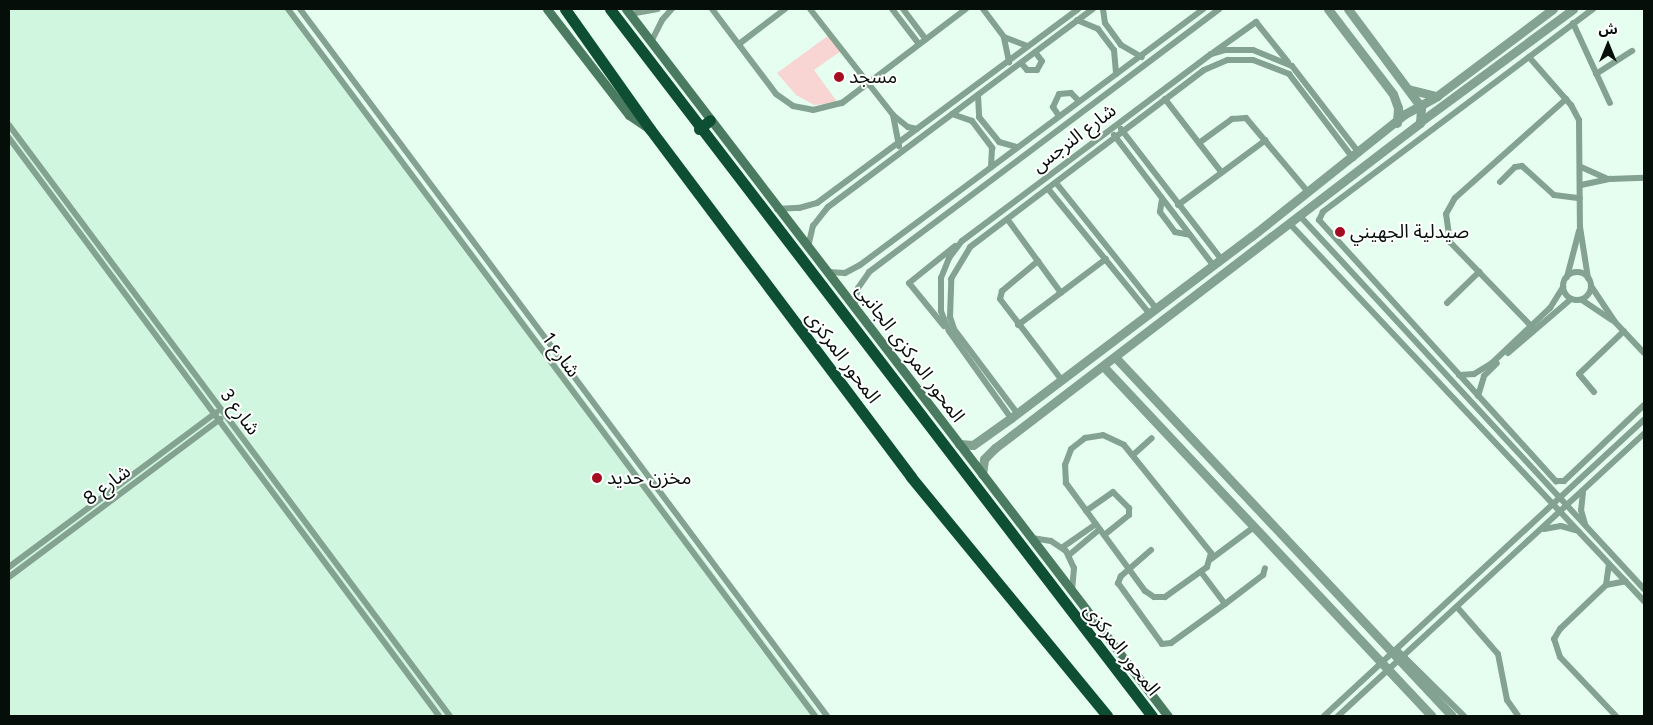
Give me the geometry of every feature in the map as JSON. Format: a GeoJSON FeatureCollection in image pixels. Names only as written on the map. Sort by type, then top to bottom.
{"type":"FeatureCollection","features":[{"type":"Feature","properties":{"kind":"highway","name":"المحور المركزى"},"geometry":{"type":"LineString","coordinates":[[565,9],[650,129],[911,477],[1107,716]]}},
{"type":"Feature","properties":{"kind":"highway","name":"المحور المركزى"},"geometry":{"type":"LineString","coordinates":[[610,9],[700,129],[1152,716]]}},
{"type":"Feature","properties":{"kind":"highway"},"geometry":{"type":"LineString","coordinates":[[700,129],[710,120]]}},
{"type":"Feature","properties":{"kind":"main road"},"geometry":{"type":"LineString","coordinates":[[547,9],[629,115],[650,129]]}},
{"type":"Feature","properties":{"kind":"main road","name":"المحور المركزى الجانبى"},"geometry":{"type":"LineString","coordinates":[[628,11],[777,208],[1168,716]]}},
{"type":"Feature","properties":{"kind":"street","name":"شارع 1"},"geometry":{"type":"LineString","coordinates":[[288,9],[815,716]]}},
{"type":"Feature","properties":{"kind":"street","name":"شارع 1"},"geometry":{"type":"LineString","coordinates":[[300,9],[687,531],[827,716]]}},
{"type":"Feature","properties":{"kind":"street"},"geometry":{"type":"LineString","coordinates":[[628,11],[658,9]]}},
{"type":"Feature","properties":{"kind":"street"},"geometry":{"type":"LineString","coordinates":[[651,42],[662,20],[672,9]]}},
{"type":"Feature","properties":{"kind":"street"},"geometry":{"type":"LineString","coordinates":[[712,9],[776,94],[803,109],[833,107],[966,9]]}},
{"type":"Feature","properties":{"kind":"street"},"geometry":{"type":"LineString","coordinates":[[739,44],[785,9]]}},
{"type":"Feature","properties":{"kind":"street"},"geometry":{"type":"LineString","coordinates":[[810,9],[892,115],[908,127],[917,128]]}},
{"type":"Feature","properties":{"kind":"street"},"geometry":{"type":"LineString","coordinates":[[892,9],[919,44]]}},
{"type":"Feature","properties":{"kind":"street"},"geometry":{"type":"LineString","coordinates":[[903,9],[926,39]]}},
{"type":"Feature","properties":{"kind":"street"},"geometry":{"type":"LineString","coordinates":[[984,9],[1004,37],[1008,60],[1014,68]]}},
{"type":"Feature","properties":{"kind":"street"},"geometry":{"type":"LineString","coordinates":[[777,208],[800,208],[817,204],[1078,9]]}},
{"type":"Feature","properties":{"kind":"street"},"geometry":{"type":"LineString","coordinates":[[808,248],[810,235],[823,212],[1093,9]]}},
{"type":"Feature","properties":{"kind":"street"},"geometry":{"type":"LineString","coordinates":[[1103,9],[1105,23],[1121,45],[1140,55],[1147,63]]}},
{"type":"Feature","properties":{"kind":"street"},"geometry":{"type":"LineString","coordinates":[[828,272],[845,272],[860,265],[1116,74],[1193,12],[1203,9]]}},
{"type":"Feature","properties":{"kind":"street"},"geometry":{"type":"LineString","coordinates":[[854,307],[858,288],[869,272],[1219,9]]}},
{"type":"Feature","properties":{"kind":"street"},"geometry":{"type":"LineString","coordinates":[[1328,9],[1393,94],[1398,108],[1397,122],[1401,138]]}},
{"type":"Feature","properties":{"kind":"street"},"geometry":{"type":"LineString","coordinates":[[1348,9],[1421,107],[1420,122]]}},
{"type":"Feature","properties":{"kind":"street"},"geometry":{"type":"LineString","coordinates":[[959,444],[973,444],[987,435],[1252,236],[1397,122],[1437,96],[1553,9]]}},
{"type":"Feature","properties":{"kind":"street"},"geometry":{"type":"LineString","coordinates":[[982,474],[984,459],[995,448],[1261,246],[1420,122],[1573,9]]}},
{"type":"Feature","properties":{"kind":"street"},"geometry":{"type":"LineString","coordinates":[[1593,9],[1323,212],[1320,224],[1528,451],[1560,482],[1644,405]]}},
{"type":"Feature","properties":{"kind":"street"},"geometry":{"type":"LineString","coordinates":[[1078,20],[1098,29],[1114,50],[1116,74]]}},
{"type":"Feature","properties":{"kind":"street","name":"شارع النرجس"},"geometry":{"type":"LineString","coordinates":[[1014,415],[949,331],[940,300],[941,278],[949,258],[962,241],[1256,22],[1292,66]]}},
{"type":"Feature","properties":{"kind":"street"},"geometry":{"type":"LineString","coordinates":[[1573,24],[1610,103]]}},
{"type":"Feature","properties":{"kind":"street"},"geometry":{"type":"LineString","coordinates":[[1004,37],[1027,46]]}},
{"type":"Feature","properties":{"kind":"street"},"geometry":{"type":"LineString","coordinates":[[1211,54],[1253,50],[1292,66],[1356,155]]}},
{"type":"Feature","properties":{"kind":"street"},"geometry":{"type":"LineString","coordinates":[[1596,74],[1632,51]]}},
{"type":"Feature","properties":{"kind":"street"},"geometry":{"type":"LineString","coordinates":[[1021,63],[1027,70],[1038,70],[1042,61],[1035,52]]}},
{"type":"Feature","properties":{"kind":"street"},"geometry":{"type":"LineString","coordinates":[[1529,57],[1566,99],[1579,120],[1581,167],[1580,227],[1588,278],[1591,286],[1615,322]]}},
{"type":"Feature","properties":{"kind":"street","name":"شارع النرجس"},"geometry":{"type":"LineString","coordinates":[[1014,415],[954,329],[948,304],[951,279],[962,257],[1165,99],[1216,64],[1240,59],[1266,62],[1298,83],[1356,155]]}},
{"type":"Feature","properties":{"kind":"street"},"geometry":{"type":"LineString","coordinates":[[1408,89],[1437,96]]}},
{"type":"Feature","properties":{"kind":"street"},"geometry":{"type":"LineString","coordinates":[[1059,116],[1053,107],[1057,96],[1068,92],[1079,102]]}},
{"type":"Feature","properties":{"kind":"street"},"geometry":{"type":"LineString","coordinates":[[978,95],[979,117],[999,142],[1018,147]]}},
{"type":"Feature","properties":{"kind":"street"},"geometry":{"type":"LineString","coordinates":[[1165,99],[1222,173]]}},
{"type":"Feature","properties":{"kind":"street"},"geometry":{"type":"LineString","coordinates":[[1533,328],[1450,242],[1445,224],[1450,205],[1566,99]]}},
{"type":"Feature","properties":{"kind":"street"},"geometry":{"type":"LineString","coordinates":[[952,114],[972,122],[992,148],[994,158],[990,168]]}},
{"type":"Feature","properties":{"kind":"street"},"geometry":{"type":"LineString","coordinates":[[892,115],[897,144],[903,152]]}},
{"type":"Feature","properties":{"kind":"street"},"geometry":{"type":"LineString","coordinates":[[1199,143],[1232,119],[1241,117],[1250,120],[1308,192]]}},
{"type":"Feature","properties":{"kind":"street"},"geometry":{"type":"LineString","coordinates":[[1118,124],[1221,259]]}},
{"type":"Feature","properties":{"kind":"street","name":"شارع 3"},"geometry":{"type":"LineString","coordinates":[[9,125],[190,371],[450,716]]}},
{"type":"Feature","properties":{"kind":"street"},"geometry":{"type":"LineString","coordinates":[[1110,130],[1213,265]]}},
{"type":"Feature","properties":{"kind":"street","name":"شارع 3"},"geometry":{"type":"LineString","coordinates":[[9,138],[101,265],[439,716]]}},
{"type":"Feature","properties":{"kind":"street"},"geometry":{"type":"LineString","coordinates":[[1178,205],[1266,140]]}},
{"type":"Feature","properties":{"kind":"street"},"geometry":{"type":"LineString","coordinates":[[1500,182],[1514,167],[1522,166],[1554,195],[1580,198]]}},
{"type":"Feature","properties":{"kind":"street"},"geometry":{"type":"LineString","coordinates":[[1581,167],[1610,179]]}},
{"type":"Feature","properties":{"kind":"street"},"geometry":{"type":"LineString","coordinates":[[1590,183],[1591,172]]}},
{"type":"Feature","properties":{"kind":"street"},"geometry":{"type":"LineString","coordinates":[[1350,176],[1357,186]]}},
{"type":"Feature","properties":{"kind":"street"},"geometry":{"type":"LineString","coordinates":[[1581,185],[1610,179],[1644,178]]}},
{"type":"Feature","properties":{"kind":"street"},"geometry":{"type":"LineString","coordinates":[[1057,184],[1152,311]]}},
{"type":"Feature","properties":{"kind":"street"},"geometry":{"type":"LineString","coordinates":[[1049,190],[1152,311]]}},
{"type":"Feature","properties":{"kind":"street"},"geometry":{"type":"LineString","coordinates":[[1162,199],[1160,212],[1175,232],[1190,235]]}},
{"type":"Feature","properties":{"kind":"street"},"geometry":{"type":"LineString","coordinates":[[1299,216],[1520,458],[1644,589]]}},
{"type":"Feature","properties":{"kind":"street"},"geometry":{"type":"LineString","coordinates":[[1008,220],[1061,293]]}},
{"type":"Feature","properties":{"kind":"street"},"geometry":{"type":"LineString","coordinates":[[1289,223],[1560,513],[1644,600]]}},
{"type":"Feature","properties":{"kind":"street"},"geometry":{"type":"LineString","coordinates":[[1478,396],[1484,376],[1533,328],[1550,308],[1563,287],[1580,227]]}},
{"type":"Feature","properties":{"kind":"street"},"geometry":{"type":"LineString","coordinates":[[1252,236],[1261,246]]}},
{"type":"Feature","properties":{"kind":"street"},"geometry":{"type":"LineString","coordinates":[[949,331],[909,283],[962,241]]}},
{"type":"Feature","properties":{"kind":"street"},"geometry":{"type":"LineString","coordinates":[[1018,325],[1106,259]]}},
{"type":"Feature","properties":{"kind":"street"},"geometry":{"type":"LineString","coordinates":[[101,265],[108,260]]}},
{"type":"Feature","properties":{"kind":"street"},"geometry":{"type":"LineString","coordinates":[[1038,261],[1000,295],[1000,303],[1061,379]]}},
{"type":"Feature","properties":{"kind":"street"},"geometry":{"type":"LineString","coordinates":[[1447,303],[1479,272]]}},
{"type":"Feature","properties":{"kind":"street"},"geometry":{"type":"LineString","coordinates":[[1567,277],[1575,273],[1588,278]]}},
{"type":"Feature","properties":{"kind":"street"},"geometry":{"type":"LineString","coordinates":[[1582,300],[1588,296],[1591,286]]}},
{"type":"Feature","properties":{"kind":"street"},"geometry":{"type":"LineString","coordinates":[[1563,287],[1570,298],[1582,300],[1615,322],[1644,353]]}},
{"type":"Feature","properties":{"kind":"street"},"geometry":{"type":"LineString","coordinates":[[1459,375],[1479,372],[1570,298]]}},
{"type":"Feature","properties":{"kind":"street"},"geometry":{"type":"LineString","coordinates":[[1594,392],[1579,374],[1624,331]]}},
{"type":"Feature","properties":{"kind":"street"},"geometry":{"type":"LineString","coordinates":[[1426,356],[1435,349]]}},
{"type":"Feature","properties":{"kind":"street"},"geometry":{"type":"LineString","coordinates":[[1115,357],[1248,500],[1395,652],[1464,716]]}},
{"type":"Feature","properties":{"kind":"street"},"geometry":{"type":"LineString","coordinates":[[1103,366],[1432,716]]}},
{"type":"Feature","properties":{"kind":"street"},"geometry":{"type":"LineString","coordinates":[[184,376],[190,371]]}},
{"type":"Feature","properties":{"kind":"street","name":"شارع 8"},"geometry":{"type":"LineString","coordinates":[[9,567],[220,409]]}},
{"type":"Feature","properties":{"kind":"street","name":"شارع 8"},"geometry":{"type":"LineString","coordinates":[[9,577],[224,416]]}},
{"type":"Feature","properties":{"kind":"street"},"geometry":{"type":"LineString","coordinates":[[1324,716],[1554,506],[1644,420]]}},
{"type":"Feature","properties":{"kind":"street"},"geometry":{"type":"LineString","coordinates":[[1338,716],[1390,671],[1543,530],[1644,434]]}},
{"type":"Feature","properties":{"kind":"street"},"geometry":{"type":"LineString","coordinates":[[987,435],[989,443],[995,448]]}},
{"type":"Feature","properties":{"kind":"street"},"geometry":{"type":"LineString","coordinates":[[1211,559],[1208,547],[1120,441],[1103,435],[1086,438],[1072,449],[1064,465],[1065,477],[1086,511],[1148,594],[1158,598],[1168,596],[1201,572],[1211,559],[1254,527]]}},
{"type":"Feature","properties":{"kind":"street"},"geometry":{"type":"LineString","coordinates":[[1133,455],[1152,438]]}},
{"type":"Feature","properties":{"kind":"street"},"geometry":{"type":"LineString","coordinates":[[1520,458],[1528,451]]}},
{"type":"Feature","properties":{"kind":"street"},"geometry":{"type":"LineString","coordinates":[[1589,457],[1596,465]]}},
{"type":"Feature","properties":{"kind":"street"},"geometry":{"type":"LineString","coordinates":[[1220,491],[1227,490],[1231,482]]}},
{"type":"Feature","properties":{"kind":"street"},"geometry":{"type":"LineString","coordinates":[[1063,547],[1130,515],[1129,508],[1113,492],[1086,511]]}},
{"type":"Feature","properties":{"kind":"street"},"geometry":{"type":"LineString","coordinates":[[1583,492],[1581,510],[1586,528]]}},
{"type":"Feature","properties":{"kind":"street"},"geometry":{"type":"LineString","coordinates":[[1237,508],[1241,500],[1248,500]]}},
{"type":"Feature","properties":{"kind":"street"},"geometry":{"type":"LineString","coordinates":[[1543,530],[1561,526],[1579,532]]}},
{"type":"Feature","properties":{"kind":"street"},"geometry":{"type":"LineString","coordinates":[[1069,554],[1100,529]]}},
{"type":"Feature","properties":{"kind":"street"},"geometry":{"type":"LineString","coordinates":[[679,536],[687,531]]}},
{"type":"Feature","properties":{"kind":"street"},"geometry":{"type":"LineString","coordinates":[[1032,538],[1051,541],[1063,547],[1069,554],[1074,568],[1072,591]]}},
{"type":"Feature","properties":{"kind":"street"},"geometry":{"type":"LineString","coordinates":[[1151,550],[1120,578],[1119,585],[1162,644],[1171,643],[1225,604],[1264,575],[1265,568]]}},
{"type":"Feature","properties":{"kind":"street"},"geometry":{"type":"LineString","coordinates":[[1606,585],[1609,564]]}},
{"type":"Feature","properties":{"kind":"street"},"geometry":{"type":"LineString","coordinates":[[1201,572],[1225,604]]}},
{"type":"Feature","properties":{"kind":"street"},"geometry":{"type":"LineString","coordinates":[[1635,580],[1644,580]]}},
{"type":"Feature","properties":{"kind":"street"},"geometry":{"type":"LineString","coordinates":[[1616,716],[1560,657],[1554,645],[1560,628],[1606,585],[1626,581]]}},
{"type":"Feature","properties":{"kind":"street"},"geometry":{"type":"LineString","coordinates":[[1457,608],[1498,654],[1507,700],[1518,716]]}},
{"type":"Feature","properties":{"kind":"street"},"geometry":{"type":"LineString","coordinates":[[1403,659],[1452,716]]}},
{"type":"Feature","properties":{"kind":"shaded area"},"geometry":{"type":"Polygon","coordinates":[[[9,9],[292,9],[821,716],[9,716],[9,9]]]}},
{"type":"Feature","properties":{"kind":"shaded area"},"geometry":{"type":"Polygon","coordinates":[[[829,35],[841,51],[814,70],[838,103],[814,105],[796,95],[777,73],[829,35]]]}},
{"type":"Feature","properties":{"kind":"place","name":"مسجد"},"geometry":{"type":"Point","coordinates":[839,77]}},
{"type":"Feature","properties":{"kind":"place","name":"صيدلية الجهيني"},"geometry":{"type":"Point","coordinates":[1340,232]}},
{"type":"Feature","properties":{"kind":"place","name":"مخزن حديد"},"geometry":{"type":"Point","coordinates":[597,478]}}]}
